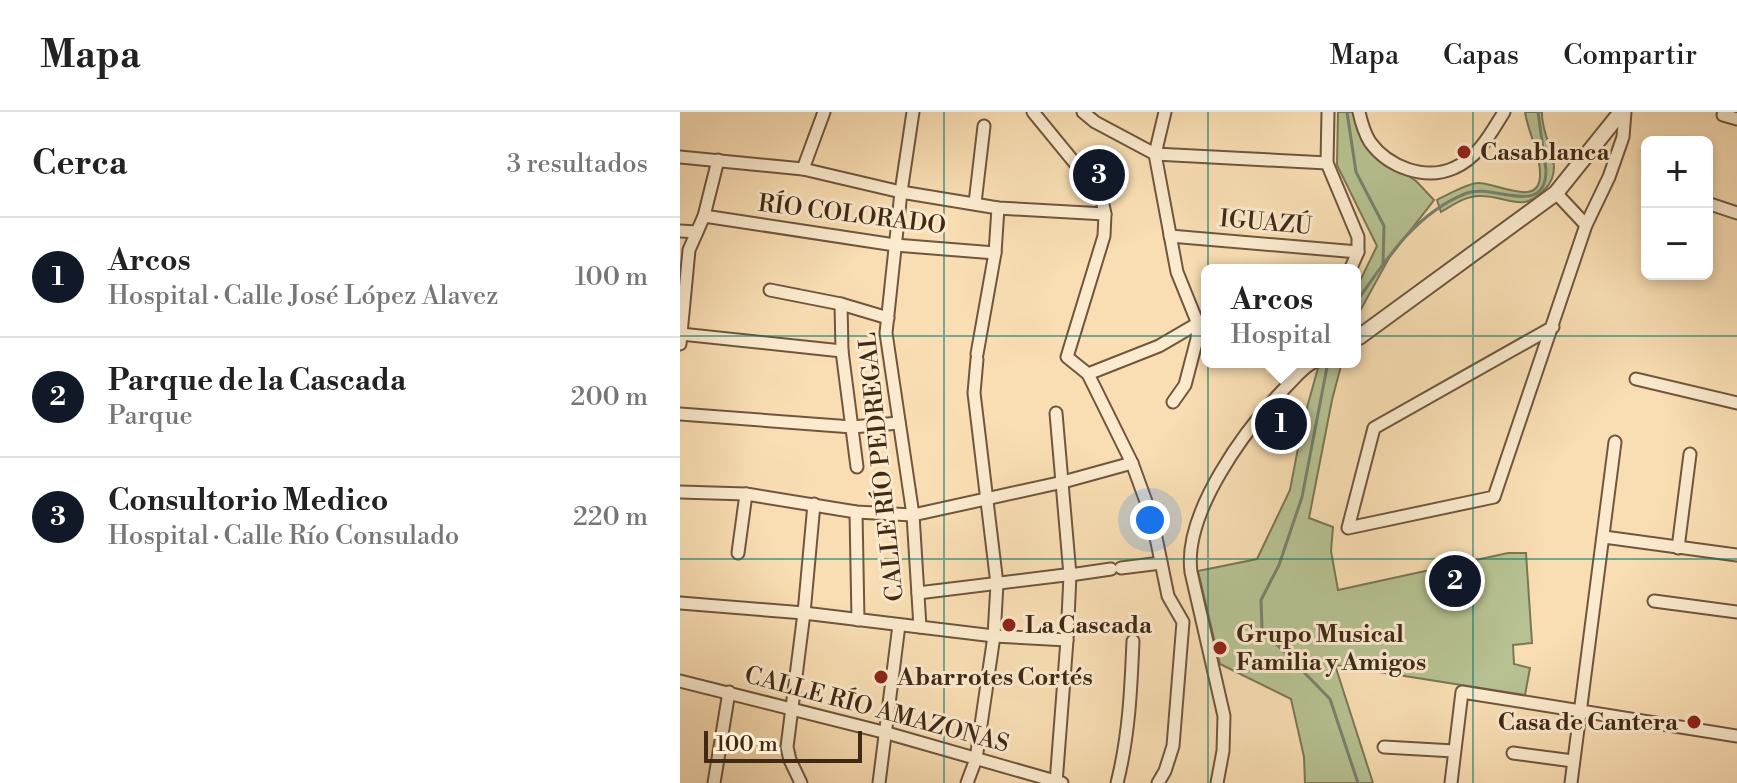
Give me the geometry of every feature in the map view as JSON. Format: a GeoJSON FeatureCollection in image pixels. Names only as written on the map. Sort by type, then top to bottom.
{"type":"FeatureCollection","features":[{"type":"Feature","properties":{"kind":"street"},"geometry":{"type":"LineString","coordinates":[[803,169],[824,112]]}},
{"type":"Feature","properties":{"kind":"street","name":"CALLE RÍO PEDREGAL"},"geometry":{"type":"LineString","coordinates":[[913,112],[901,192],[887,341],[913,515],[920,627]]}},
{"type":"Feature","properties":{"kind":"street"},"geometry":{"type":"LineString","coordinates":[[1033,112],[1101,195],[1105,214],[1104,236],[1067,357],[1088,374],[1132,463],[1150,508],[1168,596],[1183,622],[1173,746],[1158,783]]}},
{"type":"Feature","properties":{"kind":"street"},"geometry":{"type":"LineString","coordinates":[[1083,112],[1095,122],[1155,154],[1327,163]]}},
{"type":"Feature","properties":{"kind":"street"},"geometry":{"type":"LineString","coordinates":[[1165,112],[1155,154],[1177,272],[1201,319]]}},
{"type":"Feature","properties":{"kind":"street"},"geometry":{"type":"LineString","coordinates":[[1328,112],[1327,163],[1358,237],[1358,252],[1353,264]]}},
{"type":"Feature","properties":{"kind":"street"},"geometry":{"type":"LineString","coordinates":[[1359,112],[1369,141],[1387,158],[1408,170],[1432,174],[1456,168],[1479,151],[1504,112]]}},
{"type":"Feature","properties":{"kind":"street"},"geometry":{"type":"LineString","coordinates":[[1361,334],[1556,193],[1623,112]]}},
{"type":"Feature","properties":{"kind":"street"},"geometry":{"type":"LineString","coordinates":[[1553,327],[1374,428],[1348,528],[1494,497],[1553,327],[1586,225],[1609,177],[1623,137],[1623,112]]}},
{"type":"Feature","properties":{"kind":"street"},"geometry":{"type":"LineString","coordinates":[[1723,115],[1737,119]]}},
{"type":"Feature","properties":{"kind":"street"},"geometry":{"type":"LineString","coordinates":[[975,203],[984,126]]}},
{"type":"Feature","properties":{"kind":"street"},"geometry":{"type":"LineString","coordinates":[[680,157],[803,169],[901,192],[998,208],[1105,214]]}},
{"type":"Feature","properties":{"kind":"street"},"geometry":{"type":"LineString","coordinates":[[680,344],[688,255],[704,216],[718,160]]}},
{"type":"Feature","properties":{"kind":"street"},"geometry":{"type":"LineString","coordinates":[[1556,193],[1586,225]]}},
{"type":"Feature","properties":{"kind":"street"},"geometry":{"type":"LineString","coordinates":[[1713,205],[1737,213]]}},
{"type":"Feature","properties":{"kind":"street"},"geometry":{"type":"LineString","coordinates":[[967,783],[976,759],[994,636],[997,584],[974,393],[977,356],[995,253],[998,208]]}},
{"type":"Feature","properties":{"kind":"street","name":"RÍO COLORADO"},"geometry":{"type":"LineString","coordinates":[[704,216],[895,245],[995,253]]}},
{"type":"Feature","properties":{"kind":"street"},"geometry":{"type":"LineString","coordinates":[[680,231],[697,232]]}},
{"type":"Feature","properties":{"kind":"street","name":"IGUAZÚ"},"geometry":{"type":"LineString","coordinates":[[1170,236],[1358,252]]}},
{"type":"Feature","properties":{"kind":"street"},"geometry":{"type":"LineString","coordinates":[[770,290],[841,304],[888,318]]}},
{"type":"Feature","properties":{"kind":"street"},"geometry":{"type":"LineString","coordinates":[[841,304],[842,351],[857,467]]}},
{"type":"Feature","properties":{"kind":"street"},"geometry":{"type":"LineString","coordinates":[[1088,374],[1159,346],[1201,322]]}},
{"type":"Feature","properties":{"kind":"street"},"geometry":{"type":"LineString","coordinates":[[1173,402],[1185,385],[1201,325]]}},
{"type":"Feature","properties":{"kind":"street"},"geometry":{"type":"LineString","coordinates":[[681,334],[842,351]]}},
{"type":"Feature","properties":{"kind":"street"},"geometry":{"type":"LineString","coordinates":[[1217,783],[1223,751],[1224,716],[1190,562],[1193,535],[1209,493],[1244,436],[1277,396],[1306,368]]}},
{"type":"Feature","properties":{"kind":"street"},"geometry":{"type":"LineString","coordinates":[[1636,379],[1737,403]]}},
{"type":"Feature","properties":{"kind":"street"},"geometry":{"type":"LineString","coordinates":[[1056,413],[1068,575],[1058,782]]}},
{"type":"Feature","properties":{"kind":"street"},"geometry":{"type":"LineString","coordinates":[[680,414],[852,427],[899,423]]}},
{"type":"Feature","properties":{"kind":"street"},"geometry":{"type":"LineString","coordinates":[[1571,783],[1615,442]]}},
{"type":"Feature","properties":{"kind":"street"},"geometry":{"type":"LineString","coordinates":[[1678,548],[1690,454]]}},
{"type":"Feature","properties":{"kind":"street"},"geometry":{"type":"LineString","coordinates":[[680,492],[746,494],[856,512],[913,515],[988,500],[1132,463]]}},
{"type":"Feature","properties":{"kind":"street"},"geometry":{"type":"LineString","coordinates":[[738,553],[746,494]]}},
{"type":"Feature","properties":{"kind":"street"},"geometry":{"type":"LineString","coordinates":[[801,783],[787,747],[814,504]]}},
{"type":"Feature","properties":{"kind":"street"},"geometry":{"type":"LineString","coordinates":[[856,512],[858,620]]}},
{"type":"Feature","properties":{"kind":"street"},"geometry":{"type":"LineString","coordinates":[[1604,537],[1737,555]]}},
{"type":"Feature","properties":{"kind":"street"},"geometry":{"type":"LineString","coordinates":[[918,593],[1161,563]]}},
{"type":"Feature","properties":{"kind":"street"},"geometry":{"type":"LineString","coordinates":[[1654,601],[1737,612]]}},
{"type":"Feature","properties":{"kind":"street"},"geometry":{"type":"LineString","coordinates":[[680,603],[804,613],[994,636],[1067,640]]}},
{"type":"Feature","properties":{"kind":"street"},"geometry":{"type":"LineString","coordinates":[[1183,622],[1201,615]]}},
{"type":"Feature","properties":{"kind":"street"},"geometry":{"type":"LineString","coordinates":[[879,783],[899,625]]}},
{"type":"Feature","properties":{"kind":"street"},"geometry":{"type":"LineString","coordinates":[[1117,783],[1129,722],[1133,641]]}},
{"type":"Feature","properties":{"kind":"street","name":"CALLE RÍO AMAZONAS"},"geometry":{"type":"LineString","coordinates":[[680,681],[887,733],[1058,782]]}},
{"type":"Feature","properties":{"kind":"street"},"geometry":{"type":"LineString","coordinates":[[714,783],[729,692]]}},
{"type":"Feature","properties":{"kind":"street"},"geometry":{"type":"LineString","coordinates":[[1451,783],[1462,692],[1737,736]]}},
{"type":"Feature","properties":{"kind":"street"},"geometry":{"type":"LineString","coordinates":[[1384,747],[1454,751]]}},
{"type":"Feature","properties":{"kind":"street"},"geometry":{"type":"LineString","coordinates":[[1513,753],[1573,761]]}},
{"type":"Feature","properties":{"kind":"green space"},"geometry":{"type":"Polygon","coordinates":[[[1338,112],[1354,112],[1361,138],[1368,147],[1416,181],[1434,200],[1389,258],[1361,309],[1361,279],[1377,246],[1337,165],[1338,112]]]}},
{"type":"Feature","properties":{"kind":"green space"},"geometry":{"type":"Polygon","coordinates":[[[1525,112],[1542,112],[1554,167],[1547,187],[1530,201],[1476,196],[1441,212],[1437,200],[1469,185],[1486,184],[1516,192],[1534,190],[1539,184],[1540,173],[1525,112]]]}},
{"type":"Feature","properties":{"kind":"green space"},"geometry":{"type":"Polygon","coordinates":[[[1318,368],[1340,368],[1309,518],[1333,527],[1331,551],[1338,590],[1508,553],[1526,553],[1532,643],[1513,645],[1514,664],[1530,668],[1525,695],[1335,665],[1373,783],[1305,783],[1304,757],[1291,699],[1220,664],[1198,571],[1257,559],[1290,490],[1303,422],[1318,368]]]}},
{"type":"Feature","properties":{"kind":"waterway"},"geometry":{"type":"LineString","coordinates":[[1347,112],[1356,172],[1384,226],[1383,264]]}},
{"type":"Feature","properties":{"kind":"waterway"},"geometry":{"type":"LineString","coordinates":[[1361,295],[1403,240],[1448,202],[1478,191],[1516,196],[1537,193],[1544,185],[1546,170],[1538,112]]}},
{"type":"Feature","properties":{"kind":"waterway"},"geometry":{"type":"LineString","coordinates":[[1327,368],[1302,497],[1279,565],[1261,600],[1262,629],[1330,699],[1358,783]]}},
{"type":"Feature","properties":{"kind":"place","name":"Casablanca"},"geometry":{"type":"Point","coordinates":[1464,152]}},
{"type":"Feature","properties":{"kind":"place","name":"Consultorio Medico"},"geometry":{"type":"Point","coordinates":[1099,175]}},
{"type":"Feature","properties":{"kind":"place","name":"Arcos"},"geometry":{"type":"Point","coordinates":[1281,424]}},
{"type":"Feature","properties":{"kind":"place","name":"Parque de la Cascada"},"geometry":{"type":"Point","coordinates":[1455,581]}},
{"type":"Feature","properties":{"kind":"place","name":"La Cascada"},"geometry":{"type":"Point","coordinates":[1009,625]}},
{"type":"Feature","properties":{"kind":"place","name":"Grupo Musical Familia y Amigos"},"geometry":{"type":"Point","coordinates":[1220,648]}},
{"type":"Feature","properties":{"kind":"place","name":"Abarrotes Cortés"},"geometry":{"type":"Point","coordinates":[881,677]}},
{"type":"Feature","properties":{"kind":"place","name":"Casa de Cantera"},"geometry":{"type":"Point","coordinates":[1694,722]}}]}
